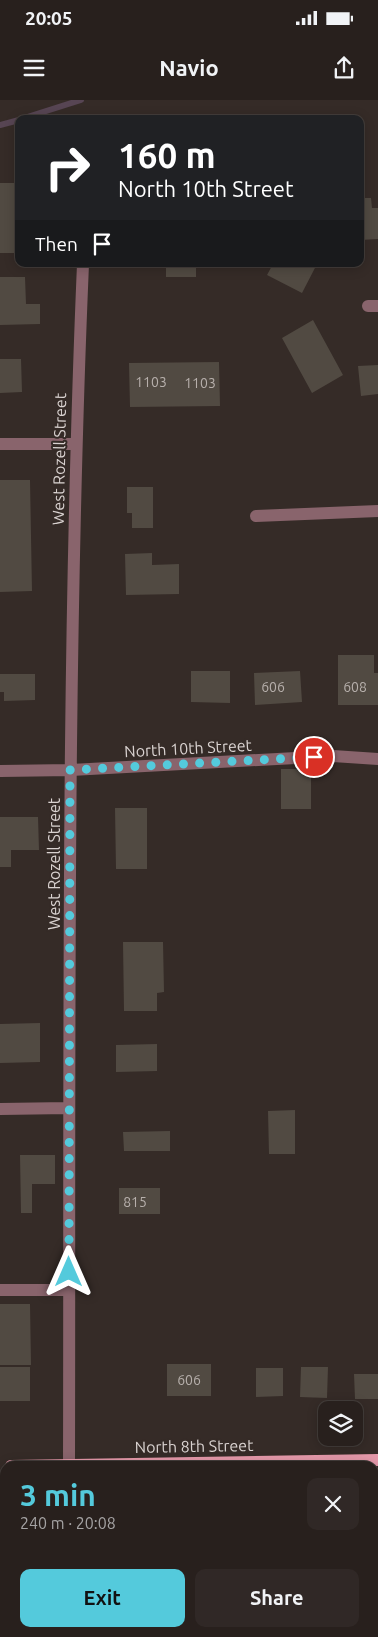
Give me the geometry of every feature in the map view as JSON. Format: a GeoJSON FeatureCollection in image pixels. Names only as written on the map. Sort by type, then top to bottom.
{"type":"FeatureCollection","features":[{"type":"Feature","properties":{"kind":"main road","name":"North 8th Street"},"geometry":{"type":"LineString","coordinates":[[316,1461],[378,1460]]}},
{"type":"Feature","properties":{"kind":"street","name":"West Rozell Street"},"geometry":{"type":"LineString","coordinates":[[69,1461],[68,1108],[70,770],[75,444],[82,267]]}},
{"type":"Feature","properties":{"kind":"street"},"geometry":{"type":"LineString","coordinates":[[0,444],[75,444]]}},
{"type":"Feature","properties":{"kind":"street"},"geometry":{"type":"LineString","coordinates":[[256,516],[378,512]]}},
{"type":"Feature","properties":{"kind":"street","name":"North 10th Street"},"geometry":{"type":"LineString","coordinates":[[0,771],[70,770],[333,756],[378,759]]}},
{"type":"Feature","properties":{"kind":"street"},"geometry":{"type":"LineString","coordinates":[[0,1108],[68,1108]]}},
{"type":"Feature","properties":{"kind":"street"},"geometry":{"type":"LineString","coordinates":[[0,1290],[69,1290]]}},
{"type":"Feature","properties":{"kind":"building"},"geometry":{"type":"Polygon","coordinates":[[[0,183],[15,183],[15,253],[0,253],[0,183]]]}},
{"type":"Feature","properties":{"kind":"building"},"geometry":{"type":"Polygon","coordinates":[[[364,198],[371,198],[372,208],[378,208],[378,239],[364,240],[364,198]]]}},
{"type":"Feature","properties":{"kind":"building"},"geometry":{"type":"Polygon","coordinates":[[[166,267],[196,267],[196,277],[166,277],[166,267]]]}},
{"type":"Feature","properties":{"kind":"building"},"geometry":{"type":"Polygon","coordinates":[[[271,267],[315,267],[302,293],[267,275],[271,267]]]}},
{"type":"Feature","properties":{"kind":"building"},"geometry":{"type":"Polygon","coordinates":[[[0,277],[25,277],[26,304],[40,304],[40,324],[0,325],[0,277]]]}},
{"type":"Feature","properties":{"kind":"building"},"geometry":{"type":"Polygon","coordinates":[[[313,320],[343,375],[312,393],[282,338],[313,320]]]}},
{"type":"Feature","properties":{"kind":"building"},"geometry":{"type":"Polygon","coordinates":[[[0,359],[21,359],[22,392],[0,393],[0,359]]]}},
{"type":"Feature","properties":{"kind":"building"},"geometry":{"type":"Polygon","coordinates":[[[219,362],[220,406],[130,407],[129,363],[219,362]]]}},
{"type":"Feature","properties":{"kind":"building"},"geometry":{"type":"Polygon","coordinates":[[[378,365],[378,394],[361,396],[358,366],[378,365]]]}},
{"type":"Feature","properties":{"kind":"building"},"geometry":{"type":"Polygon","coordinates":[[[0,480],[30,480],[32,591],[0,592],[0,480]]]}},
{"type":"Feature","properties":{"kind":"building"},"geometry":{"type":"Polygon","coordinates":[[[127,487],[153,487],[153,528],[132,528],[132,513],[127,513],[127,487]]]}},
{"type":"Feature","properties":{"kind":"building"},"geometry":{"type":"Polygon","coordinates":[[[152,553],[152,565],[179,564],[179,594],[126,595],[125,554],[152,553]]]}},
{"type":"Feature","properties":{"kind":"building"},"geometry":{"type":"Polygon","coordinates":[[[338,655],[374,655],[374,673],[378,673],[378,705],[338,705],[338,655]]]}},
{"type":"Feature","properties":{"kind":"building"},"geometry":{"type":"Polygon","coordinates":[[[191,671],[230,671],[230,703],[191,702],[191,671]]]}},
{"type":"Feature","properties":{"kind":"building"},"geometry":{"type":"Polygon","coordinates":[[[300,671],[302,702],[255,705],[254,673],[300,671]]]}},
{"type":"Feature","properties":{"kind":"building"},"geometry":{"type":"Polygon","coordinates":[[[0,674],[35,674],[35,700],[4,701],[4,692],[0,692],[0,674]]]}},
{"type":"Feature","properties":{"kind":"building"},"geometry":{"type":"Polygon","coordinates":[[[281,769],[311,769],[311,809],[281,809],[281,769]]]}},
{"type":"Feature","properties":{"kind":"building"},"geometry":{"type":"Polygon","coordinates":[[[115,808],[147,808],[147,869],[116,869],[115,808]]]}},
{"type":"Feature","properties":{"kind":"building"},"geometry":{"type":"Polygon","coordinates":[[[0,817],[38,817],[39,850],[11,850],[11,867],[0,867],[0,817]]]}},
{"type":"Feature","properties":{"kind":"building"},"geometry":{"type":"Polygon","coordinates":[[[123,942],[163,942],[164,992],[157,993],[157,1011],[124,1011],[123,942]]]}},
{"type":"Feature","properties":{"kind":"building"},"geometry":{"type":"Polygon","coordinates":[[[40,1023],[40,1062],[0,1063],[0,1024],[40,1023]]]}},
{"type":"Feature","properties":{"kind":"building"},"geometry":{"type":"Polygon","coordinates":[[[157,1044],[157,1071],[116,1072],[116,1045],[157,1044]]]}},
{"type":"Feature","properties":{"kind":"building"},"geometry":{"type":"Polygon","coordinates":[[[295,1110],[295,1154],[269,1154],[268,1111],[295,1110]]]}},
{"type":"Feature","properties":{"kind":"building"},"geometry":{"type":"Polygon","coordinates":[[[170,1131],[170,1151],[124,1151],[123,1132],[170,1131]]]}},
{"type":"Feature","properties":{"kind":"building"},"geometry":{"type":"Polygon","coordinates":[[[20,1155],[55,1155],[55,1184],[32,1184],[32,1213],[21,1213],[20,1155]]]}},
{"type":"Feature","properties":{"kind":"building"},"geometry":{"type":"Polygon","coordinates":[[[119,1188],[160,1188],[160,1214],[119,1214],[119,1188]]]}},
{"type":"Feature","properties":{"kind":"building"},"geometry":{"type":"Polygon","coordinates":[[[0,1304],[30,1304],[31,1365],[0,1365],[0,1304]]]}},
{"type":"Feature","properties":{"kind":"building"},"geometry":{"type":"Polygon","coordinates":[[[167,1364],[211,1364],[211,1396],[167,1396],[167,1364]]]}},
{"type":"Feature","properties":{"kind":"building"},"geometry":{"type":"Polygon","coordinates":[[[0,1367],[30,1367],[30,1401],[0,1401],[0,1367]]]}},
{"type":"Feature","properties":{"kind":"building"},"geometry":{"type":"Polygon","coordinates":[[[301,1367],[328,1367],[327,1398],[300,1397],[301,1367]]]}},
{"type":"Feature","properties":{"kind":"building"},"geometry":{"type":"Polygon","coordinates":[[[256,1368],[283,1368],[283,1396],[256,1397],[256,1368]]]}},
{"type":"Feature","properties":{"kind":"building"},"geometry":{"type":"Polygon","coordinates":[[[354,1374],[378,1374],[378,1399],[355,1399],[354,1374]]]}},
{"type":"Feature","properties":{"kind":"waterway"},"geometry":{"type":"LineString","coordinates":[[34,115],[81,100]]}},
{"type":"Feature","properties":{"kind":"waterway"},"geometry":{"type":"LineString","coordinates":[[0,125],[15,121]]}},
{"type":"Feature","properties":{"kind":"route"},"geometry":{"type":"LineString","coordinates":[[69,1272],[70,770],[314,757]]}}]}
